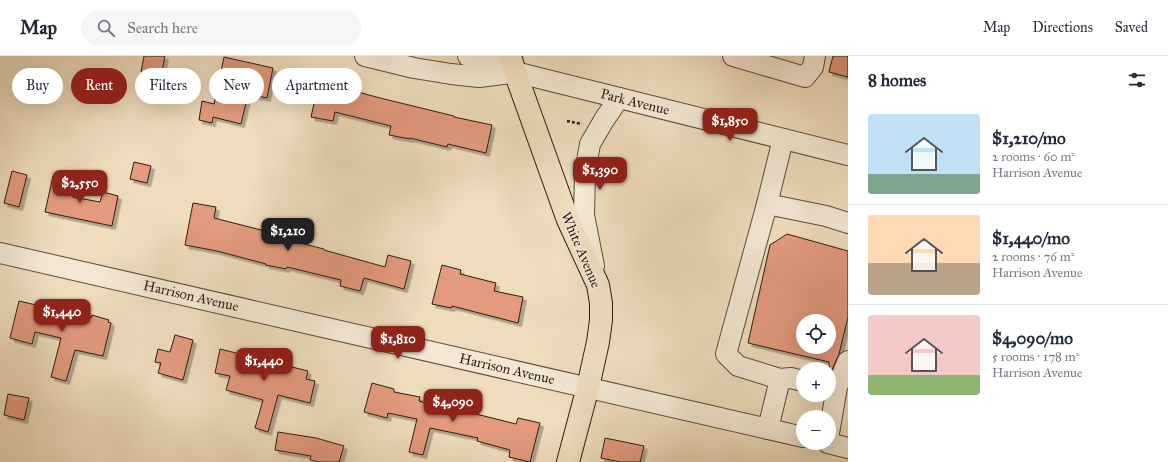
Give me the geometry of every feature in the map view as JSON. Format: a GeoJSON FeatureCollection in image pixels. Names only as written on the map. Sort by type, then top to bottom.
{"type":"FeatureCollection","features":[{"type":"Feature","properties":{"kind":"main road","name":"White Avenue"},"geometry":{"type":"LineString","coordinates":[[520,65],[529,113],[568,220],[598,286],[601,303],[601,320],[598,342],[588,388],[568,462]]}},
{"type":"Feature","properties":{"kind":"street","name":"Park Avenue"},"geometry":{"type":"LineString","coordinates":[[365,56],[414,68],[479,77],[520,65]]}},
{"type":"Feature","properties":{"kind":"street","name":"Park Avenue"},"geometry":{"type":"LineString","coordinates":[[468,56],[520,65],[619,98],[848,155]]}},
{"type":"Feature","properties":{"kind":"street"},"geometry":{"type":"LineString","coordinates":[[733,56],[764,60],[805,77],[813,67],[815,56]]}},
{"type":"Feature","properties":{"kind":"street"},"geometry":{"type":"LineString","coordinates":[[598,286],[584,215],[585,173],[590,144],[619,98]]}},
{"type":"Feature","properties":{"kind":"street"},"geometry":{"type":"LineString","coordinates":[[782,139],[767,204],[726,354],[738,366],[780,379],[796,379]]}},
{"type":"Feature","properties":{"kind":"street"},"geometry":{"type":"LineString","coordinates":[[767,204],[826,216],[848,223]]}},
{"type":"Feature","properties":{"kind":"street","name":"Harrison Avenue"},"geometry":{"type":"LineString","coordinates":[[0,253],[796,435]]}},
{"type":"Feature","properties":{"kind":"street"},"geometry":{"type":"LineString","coordinates":[[836,382],[848,361]]}},
{"type":"Feature","properties":{"kind":"street"},"geometry":{"type":"LineString","coordinates":[[768,429],[780,379]]}},
{"type":"Feature","properties":{"kind":"street"},"geometry":{"type":"LineString","coordinates":[[836,445],[848,448]]}},
{"type":"Feature","properties":{"kind":"path"},"geometry":{"type":"LineString","coordinates":[[566,121],[571,120],[586,125]]}},
{"type":"Feature","properties":{"kind":"building"},"geometry":{"type":"Polygon","coordinates":[[[144,56],[165,56],[163,68],[142,68],[144,56]]]}},
{"type":"Feature","properties":{"kind":"building"},"geometry":{"type":"Polygon","coordinates":[[[833,56],[848,56],[848,77],[829,72],[833,56]]]}},
{"type":"Feature","properties":{"kind":"building"},"geometry":{"type":"Polygon","coordinates":[[[224,57],[273,68],[267,98],[264,97],[264,68],[222,68],[224,57]]]}},
{"type":"Feature","properties":{"kind":"building"},"geometry":{"type":"Polygon","coordinates":[[[362,93],[454,117],[492,125],[486,153],[448,144],[447,147],[410,138],[389,135],[391,126],[335,112],[333,121],[311,117],[314,104],[362,104],[362,93]]]}},
{"type":"Feature","properties":{"kind":"building"},"geometry":{"type":"Polygon","coordinates":[[[202,101],[209,104],[246,104],[241,124],[213,117],[212,123],[199,120],[202,101]]]}},
{"type":"Feature","properties":{"kind":"building"},"geometry":{"type":"Polygon","coordinates":[[[134,162],[151,166],[147,183],[130,179],[134,162]]]}},
{"type":"Feature","properties":{"kind":"building"},"geometry":{"type":"Polygon","coordinates":[[[12,171],[27,175],[19,207],[4,203],[12,171]]]}},
{"type":"Feature","properties":{"kind":"building"},"geometry":{"type":"Polygon","coordinates":[[[53,176],[76,181],[73,197],[100,202],[103,192],[118,196],[112,226],[45,212],[53,176]]]}},
{"type":"Feature","properties":{"kind":"building"},"geometry":{"type":"Polygon","coordinates":[[[193,203],[216,207],[214,218],[273,233],[273,231],[293,235],[292,241],[385,267],[388,255],[411,261],[404,289],[364,278],[360,291],[340,286],[341,280],[287,267],[286,269],[266,265],[217,251],[185,245],[193,203]]]}},
{"type":"Feature","properties":{"kind":"building"},"geometry":{"type":"Polygon","coordinates":[[[787,234],[848,251],[848,317],[839,354],[835,362],[829,362],[748,343],[770,245],[787,234]]]}},
{"type":"Feature","properties":{"kind":"building"},"geometry":{"type":"Polygon","coordinates":[[[442,265],[461,270],[460,274],[496,283],[494,291],[523,297],[518,323],[452,306],[451,308],[432,304],[442,265]]]}},
{"type":"Feature","properties":{"kind":"building"},"geometry":{"type":"Polygon","coordinates":[[[19,301],[91,318],[92,315],[109,320],[108,322],[111,323],[103,356],[75,350],[66,381],[51,377],[61,338],[35,332],[32,344],[10,338],[19,301]]]}},
{"type":"Feature","properties":{"kind":"building"},"geometry":{"type":"Polygon","coordinates":[[[175,335],[193,340],[183,380],[158,373],[161,363],[155,362],[158,349],[170,352],[175,335]]]}},
{"type":"Feature","properties":{"kind":"building"},"geometry":{"type":"Polygon","coordinates":[[[220,349],[308,371],[306,379],[315,381],[310,403],[278,395],[268,432],[255,428],[263,400],[226,390],[230,376],[215,373],[220,349]]]}},
{"type":"Feature","properties":{"kind":"building"},"geometry":{"type":"Polygon","coordinates":[[[372,383],[394,389],[394,392],[420,397],[419,401],[429,404],[516,424],[518,418],[540,423],[530,462],[509,457],[510,450],[477,441],[478,438],[430,428],[423,455],[409,452],[417,419],[388,413],[387,418],[364,412],[372,383]]]}},
{"type":"Feature","properties":{"kind":"building"},"geometry":{"type":"Polygon","coordinates":[[[8,394],[29,398],[24,420],[4,415],[8,394]]]}},
{"type":"Feature","properties":{"kind":"building"},"geometry":{"type":"Polygon","coordinates":[[[278,432],[316,438],[344,446],[339,462],[319,462],[310,460],[311,456],[275,450],[278,432]]]}},
{"type":"Feature","properties":{"kind":"building"},"geometry":{"type":"Polygon","coordinates":[[[605,438],[644,446],[640,462],[620,462],[601,458],[605,438]]]}}]}
